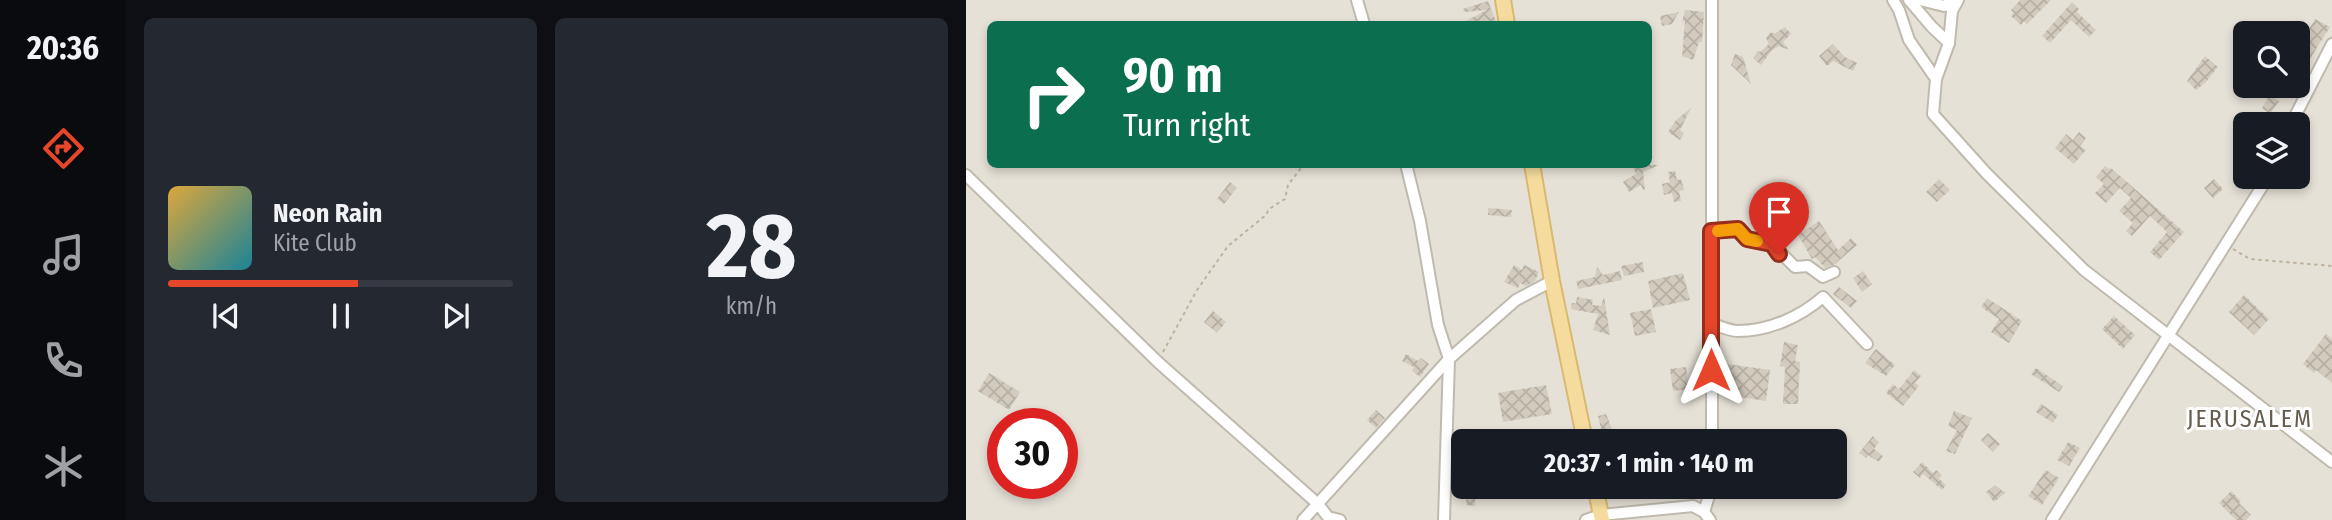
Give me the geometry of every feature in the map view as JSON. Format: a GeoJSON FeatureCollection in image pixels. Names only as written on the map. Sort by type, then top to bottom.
{"type":"FeatureCollection","features":[{"type":"Feature","properties":{"kind":"main road"},"geometry":{"type":"LineString","coordinates":[[1503,0],[1506,21]]}},
{"type":"Feature","properties":{"kind":"main road"},"geometry":{"type":"LineString","coordinates":[[1533,168],[1552,281],[1583,429]]}},
{"type":"Feature","properties":{"kind":"main road"},"geometry":{"type":"LineString","coordinates":[[1597,499],[1601,518]]}},
{"type":"Feature","properties":{"kind":"street"},"geometry":{"type":"LineString","coordinates":[[1357,0],[1363,21]]}},
{"type":"Feature","properties":{"kind":"street"},"geometry":{"type":"LineString","coordinates":[[1712,0],[1712,429]]}},
{"type":"Feature","properties":{"kind":"street"},"geometry":{"type":"LineString","coordinates":[[1893,0],[1909,40],[1936,79]]}},
{"type":"Feature","properties":{"kind":"street"},"geometry":{"type":"LineString","coordinates":[[1909,0],[1949,43]]}},
{"type":"Feature","properties":{"kind":"street"},"geometry":{"type":"LineString","coordinates":[[1920,0],[1944,6],[1956,0]]}},
{"type":"Feature","properties":{"kind":"street"},"geometry":{"type":"LineString","coordinates":[[1956,0],[1952,11],[1949,43],[1936,79],[1933,114],[1987,174],[2084,270],[2332,462]]}},
{"type":"Feature","properties":{"kind":"street"},"geometry":{"type":"LineString","coordinates":[[2297,112],[2332,44]]}},
{"type":"Feature","properties":{"kind":"street"},"geometry":{"type":"LineString","coordinates":[[1407,168],[1420,220],[1438,325],[1449,359],[1444,520]]}},
{"type":"Feature","properties":{"kind":"street"},"geometry":{"type":"LineString","coordinates":[[966,175],[1159,363],[1318,504],[1328,517],[1340,520]]}},
{"type":"Feature","properties":{"kind":"street"},"geometry":{"type":"LineString","coordinates":[[2052,520],[2261,189]]}},
{"type":"Feature","properties":{"kind":"street"},"geometry":{"type":"LineString","coordinates":[[1711,231],[1738,229],[1747,239],[1772,244],[1795,267],[1808,266],[1824,277],[1834,272]]}},
{"type":"Feature","properties":{"kind":"street"},"geometry":{"type":"LineString","coordinates":[[1303,520],[1449,359],[1516,300],[1552,281]]}},
{"type":"Feature","properties":{"kind":"street"},"geometry":{"type":"LineString","coordinates":[[1711,323],[1735,331],[1773,327],[1811,308],[1823,297],[1867,344]]}},
{"type":"Feature","properties":{"kind":"street"},"geometry":{"type":"LineString","coordinates":[[1586,520],[1693,506],[1707,516]]}},
{"type":"Feature","properties":{"kind":"path"},"geometry":{"type":"LineString","coordinates":[[1159,363],[1197,290],[1228,246],[1266,215],[1269,209],[1285,199],[1288,184],[1301,168]]}},
{"type":"Feature","properties":{"kind":"path"},"geometry":{"type":"LineString","coordinates":[[2226,245],[2250,259],[2332,266]]}},
{"type":"Feature","properties":{"kind":"shaded area"},"geometry":{"type":"Polygon","coordinates":[[[966,0],[2332,0],[2332,520],[966,520],[966,0]]]}},
{"type":"Feature","properties":{"kind":"building"},"geometry":{"type":"Polygon","coordinates":[[[2020,0],[2051,0],[2027,24],[2024,21],[2021,25],[2011,16],[2014,13],[2011,10],[2020,0]]]}},
{"type":"Feature","properties":{"kind":"building"},"geometry":{"type":"Polygon","coordinates":[[[1488,1],[1496,21],[1466,21],[1487,10],[1464,12],[1463,9],[1488,1]]]}},
{"type":"Feature","properties":{"kind":"building"},"geometry":{"type":"Polygon","coordinates":[[[2072,2],[2079,9],[2077,12],[2096,30],[2089,37],[2071,20],[2050,43],[2042,36],[2072,2]]]}},
{"type":"Feature","properties":{"kind":"building"},"geometry":{"type":"Polygon","coordinates":[[[1685,10],[1704,12],[1702,42],[1699,42],[1693,60],[1682,56],[1685,21],[1682,22],[1685,10]]]}},
{"type":"Feature","properties":{"kind":"building"},"geometry":{"type":"Polygon","coordinates":[[[1679,12],[1672,24],[1662,26],[1660,16],[1679,12]]]}},
{"type":"Feature","properties":{"kind":"building"},"geometry":{"type":"Polygon","coordinates":[[[2315,19],[2330,27],[2310,59],[2310,28],[2315,19]]]}},
{"type":"Feature","properties":{"kind":"building"},"geometry":{"type":"Polygon","coordinates":[[[1785,27],[1791,34],[1783,42],[1789,50],[1779,46],[1772,50],[1761,65],[1753,58],[1769,44],[1766,38],[1771,32],[1774,34],[1785,27]]]}},
{"type":"Feature","properties":{"kind":"building"},"geometry":{"type":"Polygon","coordinates":[[[1833,44],[1845,57],[1857,63],[1853,71],[1833,61],[1827,66],[1819,56],[1833,44]]]}},
{"type":"Feature","properties":{"kind":"building"},"geometry":{"type":"Polygon","coordinates":[[[1735,54],[1743,57],[1751,84],[1731,65],[1735,54]]]}},
{"type":"Feature","properties":{"kind":"building"},"geometry":{"type":"Polygon","coordinates":[[[2205,56],[2218,67],[2196,90],[2187,81],[2205,56]]]}},
{"type":"Feature","properties":{"kind":"building"},"geometry":{"type":"Polygon","coordinates":[[[2268,98],[2279,101],[2271,112],[2262,108],[2268,98]]]}},
{"type":"Feature","properties":{"kind":"building"},"geometry":{"type":"Polygon","coordinates":[[[1691,108],[1680,130],[1684,133],[1680,140],[1668,132],[1676,120],[1691,108]]]}},
{"type":"Feature","properties":{"kind":"building"},"geometry":{"type":"Polygon","coordinates":[[[2079,132],[2086,138],[2080,146],[2086,150],[2074,164],[2055,148],[2066,134],[2073,140],[2079,132]]]}},
{"type":"Feature","properties":{"kind":"building"},"geometry":{"type":"Polygon","coordinates":[[[1652,165],[1659,165],[1643,172],[1645,189],[1643,190],[1641,185],[1629,192],[1623,182],[1636,174],[1633,168],[1652,168],[1652,165]]]}},
{"type":"Feature","properties":{"kind":"building"},"geometry":{"type":"Polygon","coordinates":[[[2105,166],[2111,168],[2184,232],[2159,260],[2150,252],[2167,232],[2150,216],[2132,236],[2126,231],[2133,223],[2119,211],[2131,198],[2120,188],[2106,203],[2095,193],[2104,184],[2096,177],[2105,166]]]}},
{"type":"Feature","properties":{"kind":"building"},"geometry":{"type":"Polygon","coordinates":[[[1675,171],[1684,190],[1679,191],[1681,201],[1674,202],[1672,193],[1664,195],[1662,184],[1670,182],[1668,172],[1675,171]]]}},
{"type":"Feature","properties":{"kind":"building"},"geometry":{"type":"Polygon","coordinates":[[[1939,179],[1950,190],[1937,202],[1926,192],[1939,179]]]}},
{"type":"Feature","properties":{"kind":"building"},"geometry":{"type":"Polygon","coordinates":[[[2214,179],[2223,189],[2213,198],[2204,188],[2214,179]]]}},
{"type":"Feature","properties":{"kind":"building"},"geometry":{"type":"Polygon","coordinates":[[[1230,182],[1237,188],[1224,204],[1217,199],[1230,182]]]}},
{"type":"Feature","properties":{"kind":"building"},"geometry":{"type":"Polygon","coordinates":[[[1780,193],[1783,202],[1777,203],[1784,215],[1773,221],[1765,198],[1780,193]]]}},
{"type":"Feature","properties":{"kind":"building"},"geometry":{"type":"Polygon","coordinates":[[[1488,208],[1512,210],[1511,217],[1488,215],[1488,208]]]}},
{"type":"Feature","properties":{"kind":"building"},"geometry":{"type":"Polygon","coordinates":[[[1819,221],[1838,250],[1851,238],[1857,245],[1835,264],[1825,268],[1815,257],[1812,259],[1798,235],[1819,221]]]}},
{"type":"Feature","properties":{"kind":"building"},"geometry":{"type":"Polygon","coordinates":[[[1643,262],[1644,272],[1624,276],[1621,266],[1643,262]]]}},
{"type":"Feature","properties":{"kind":"building"},"geometry":{"type":"Polygon","coordinates":[[[1514,265],[1522,270],[1524,265],[1539,272],[1535,281],[1526,286],[1520,283],[1518,288],[1504,282],[1514,265]]]}},
{"type":"Feature","properties":{"kind":"building"},"geometry":{"type":"Polygon","coordinates":[[[1597,267],[1603,275],[1620,271],[1622,280],[1578,289],[1576,281],[1595,277],[1597,267]]]}},
{"type":"Feature","properties":{"kind":"building"},"geometry":{"type":"Polygon","coordinates":[[[1863,271],[1872,284],[1862,292],[1853,278],[1863,271]]]}},
{"type":"Feature","properties":{"kind":"building"},"geometry":{"type":"Polygon","coordinates":[[[1683,273],[1690,300],[1653,308],[1648,281],[1683,273]]]}},
{"type":"Feature","properties":{"kind":"building"},"geometry":{"type":"Polygon","coordinates":[[[1839,287],[1857,301],[1851,308],[1833,294],[1839,287]]]}},
{"type":"Feature","properties":{"kind":"building"},"geometry":{"type":"Polygon","coordinates":[[[2244,295],[2269,319],[2254,335],[2229,312],[2244,295]]]}},
{"type":"Feature","properties":{"kind":"building"},"geometry":{"type":"Polygon","coordinates":[[[1577,297],[1593,300],[1592,305],[1601,306],[1604,297],[1610,335],[1593,330],[1598,314],[1571,309],[1577,297]]]}},
{"type":"Feature","properties":{"kind":"building"},"geometry":{"type":"Polygon","coordinates":[[[1987,298],[2022,321],[2009,343],[1991,332],[1999,319],[1981,307],[1987,298]]]}},
{"type":"Feature","properties":{"kind":"building"},"geometry":{"type":"Polygon","coordinates":[[[1651,309],[1656,332],[1635,336],[1630,313],[1651,309]]]}},
{"type":"Feature","properties":{"kind":"building"},"geometry":{"type":"Polygon","coordinates":[[[1213,311],[1226,322],[1217,333],[1204,322],[1213,311]]]}},
{"type":"Feature","properties":{"kind":"building"},"geometry":{"type":"Polygon","coordinates":[[[2114,316],[2135,335],[2123,349],[2102,329],[2114,316]]]}},
{"type":"Feature","properties":{"kind":"building"},"geometry":{"type":"Polygon","coordinates":[[[2326,334],[2332,339],[2332,383],[2316,370],[2314,373],[2303,364],[2326,334]]]}},
{"type":"Feature","properties":{"kind":"building"},"geometry":{"type":"Polygon","coordinates":[[[1784,342],[1798,345],[1795,361],[1800,362],[1798,404],[1783,404],[1785,367],[1780,366],[1784,342]]]}},
{"type":"Feature","properties":{"kind":"building"},"geometry":{"type":"Polygon","coordinates":[[[1876,349],[1895,365],[1886,376],[1865,363],[1876,349]]]}},
{"type":"Feature","properties":{"kind":"building"},"geometry":{"type":"Polygon","coordinates":[[[1406,354],[1418,361],[1421,358],[1429,364],[1420,377],[1412,371],[1414,367],[1402,361],[1406,354]]]}},
{"type":"Feature","properties":{"kind":"building"},"geometry":{"type":"Polygon","coordinates":[[[1720,363],[1770,370],[1766,401],[1720,394],[1720,363]]]}},
{"type":"Feature","properties":{"kind":"building"},"geometry":{"type":"Polygon","coordinates":[[[1686,367],[1689,389],[1673,391],[1670,369],[1686,367]]]}},
{"type":"Feature","properties":{"kind":"building"},"geometry":{"type":"Polygon","coordinates":[[[2036,368],[2063,386],[2059,392],[2031,374],[2036,368]]]}},
{"type":"Feature","properties":{"kind":"building"},"geometry":{"type":"Polygon","coordinates":[[[1914,370],[1921,376],[1915,383],[1919,386],[1903,406],[1886,393],[1893,384],[1899,389],[1914,370]]]}},
{"type":"Feature","properties":{"kind":"building"},"geometry":{"type":"Polygon","coordinates":[[[989,373],[1020,392],[1010,408],[1006,408],[978,391],[989,373]]]}},
{"type":"Feature","properties":{"kind":"building"},"geometry":{"type":"Polygon","coordinates":[[[1546,385],[1552,414],[1503,422],[1498,393],[1546,385]]]}},
{"type":"Feature","properties":{"kind":"building"},"geometry":{"type":"Polygon","coordinates":[[[2041,404],[2058,415],[2053,423],[2036,412],[2041,404]]]}},
{"type":"Feature","properties":{"kind":"building"},"geometry":{"type":"Polygon","coordinates":[[[1376,410],[1385,418],[1376,428],[1367,420],[1376,410]]]}},
{"type":"Feature","properties":{"kind":"building"},"geometry":{"type":"Polygon","coordinates":[[[1954,411],[1972,418],[1955,454],[1946,451],[1957,430],[1948,426],[1954,411]]]}},
{"type":"Feature","properties":{"kind":"building"},"geometry":{"type":"Polygon","coordinates":[[[1606,414],[1612,429],[1601,429],[1598,416],[1606,414]]]}},
{"type":"Feature","properties":{"kind":"building"},"geometry":{"type":"Polygon","coordinates":[[[1988,433],[2000,444],[1993,452],[1981,440],[1988,433]]]}},
{"type":"Feature","properties":{"kind":"building"},"geometry":{"type":"Polygon","coordinates":[[[1873,436],[1879,442],[1874,449],[1883,456],[1879,462],[1859,453],[1873,436]]]}},
{"type":"Feature","properties":{"kind":"building"},"geometry":{"type":"Polygon","coordinates":[[[2068,442],[2080,448],[2069,466],[2057,460],[2068,442]]]}},
{"type":"Feature","properties":{"kind":"building"},"geometry":{"type":"Polygon","coordinates":[[[1922,462],[1933,473],[1936,470],[1942,475],[1939,479],[1946,485],[1942,490],[1923,474],[1920,478],[1913,472],[1922,462]]]}},
{"type":"Feature","properties":{"kind":"building"},"geometry":{"type":"Polygon","coordinates":[[[2046,470],[2059,478],[2042,505],[2028,496],[2046,470]]]}},
{"type":"Feature","properties":{"kind":"building"},"geometry":{"type":"Polygon","coordinates":[[[1995,485],[2005,493],[1994,502],[1986,492],[1995,485]]]}},
{"type":"Feature","properties":{"kind":"building"},"geometry":{"type":"Polygon","coordinates":[[[2231,491],[2251,515],[2246,520],[2236,520],[2219,503],[2231,491]]]}},
{"type":"Feature","properties":{"kind":"building"},"geometry":{"type":"Polygon","coordinates":[[[1466,499],[1475,499],[1475,506],[1466,505],[1466,499]]]}},
{"type":"Feature","properties":{"kind":"slow traffic"},"geometry":{"type":"LineString","coordinates":[[1718,231],[1738,229],[1747,239],[1757,241]]}},
{"type":"Feature","properties":{"kind":"district","name":"JERUSALEM"},"geometry":{"type":"Point","coordinates":[2250,419]}},
{"type":"Feature","properties":{"kind":"route"},"geometry":{"type":"LineString","coordinates":[[1711,370],[1711,231],[1738,229],[1747,239],[1772,244],[1779,254]]}}]}
